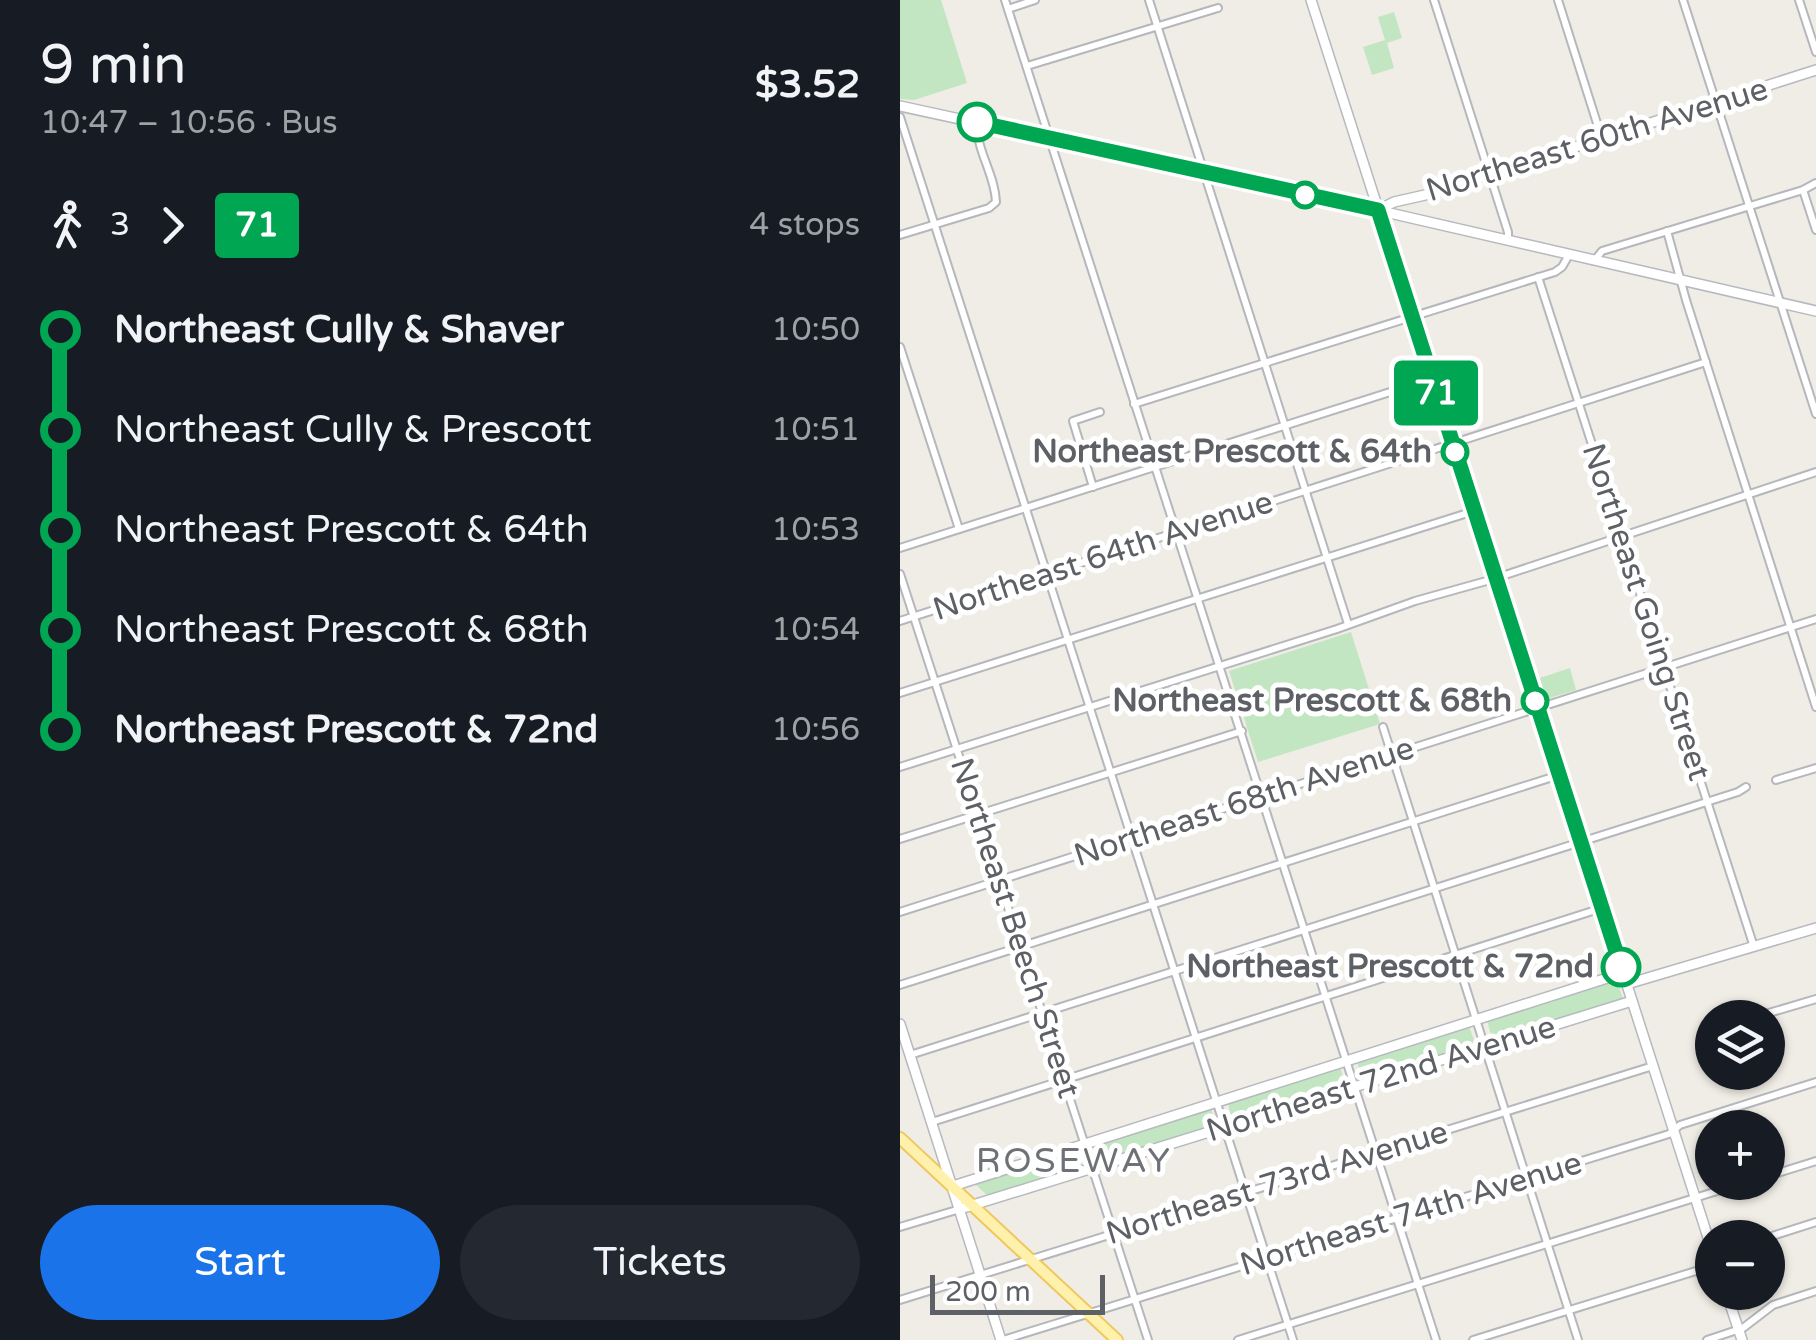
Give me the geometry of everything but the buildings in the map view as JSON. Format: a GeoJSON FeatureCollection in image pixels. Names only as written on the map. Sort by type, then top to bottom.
{"type":"FeatureCollection","features":[{"type":"Feature","properties":{"kind":"main road"},"geometry":{"type":"LineString","coordinates":[[900,1138],[1117,1340]]}},
{"type":"Feature","properties":{"kind":"street"},"geometry":{"type":"LineString","coordinates":[[1035,0],[1007,4],[1436,1340]]}},
{"type":"Feature","properties":{"kind":"street"},"geometry":{"type":"LineString","coordinates":[[1149,0],[1348,624]]}},
{"type":"Feature","properties":{"kind":"street"},"geometry":{"type":"LineString","coordinates":[[1311,0],[1695,1195]]}},
{"type":"Feature","properties":{"kind":"street"},"geometry":{"type":"LineString","coordinates":[[1434,0],[1508,241]]}},
{"type":"Feature","properties":{"kind":"street"},"geometry":{"type":"LineString","coordinates":[[1558,0],[1602,139]]}},
{"type":"Feature","properties":{"kind":"street"},"geometry":{"type":"LineString","coordinates":[[1683,0],[1816,414]]}},
{"type":"Feature","properties":{"kind":"street"},"geometry":{"type":"LineString","coordinates":[[1799,0],[1816,52]]}},
{"type":"Feature","properties":{"kind":"street"},"geometry":{"type":"LineString","coordinates":[[1027,66],[1218,8]]}},
{"type":"Feature","properties":{"kind":"street","name":"Northeast 60th Avenue"},"geometry":{"type":"LineString","coordinates":[[1378,210],[1816,70]]}},
{"type":"Feature","properties":{"kind":"street"},"geometry":{"type":"LineString","coordinates":[[900,106],[1378,210],[1816,312]]}},
{"type":"Feature","properties":{"kind":"street"},"geometry":{"type":"LineString","coordinates":[[900,117],[1292,1340]]}},
{"type":"Feature","properties":{"kind":"street"},"geometry":{"type":"LineString","coordinates":[[900,236],[989,208],[996,202],[977,139],[977,122]]}},
{"type":"Feature","properties":{"kind":"street"},"geometry":{"type":"LineString","coordinates":[[1594,260],[1602,251],[1816,183]]}},
{"type":"Feature","properties":{"kind":"street"},"geometry":{"type":"LineString","coordinates":[[1803,190],[1816,230]]}},
{"type":"Feature","properties":{"kind":"street"},"geometry":{"type":"LineString","coordinates":[[1667,231],[1816,707]]}},
{"type":"Feature","properties":{"kind":"street"},"geometry":{"type":"LineString","coordinates":[[1134,404],[1559,270],[1569,255]]}},
{"type":"Feature","properties":{"kind":"street","name":"Northeast Going Street"},"geometry":{"type":"LineString","coordinates":[[1538,277],[1754,947]]}},
{"type":"Feature","properties":{"kind":"street"},"geometry":{"type":"LineString","coordinates":[[900,347],[958,530]]}},
{"type":"Feature","properties":{"kind":"street","name":"Northeast 64th Avenue"},"geometry":{"type":"LineString","coordinates":[[900,621],[1706,362]]}},
{"type":"Feature","properties":{"kind":"street"},"geometry":{"type":"LineString","coordinates":[[900,548],[1432,379]]}},
{"type":"Feature","properties":{"kind":"street"},"geometry":{"type":"LineString","coordinates":[[1094,487],[1072,421],[1100,412]]}},
{"type":"Feature","properties":{"kind":"street"},"geometry":{"type":"LineString","coordinates":[[900,766],[1496,578],[1816,472]]}},
{"type":"Feature","properties":{"kind":"street"},"geometry":{"type":"LineString","coordinates":[[900,694],[1474,511]]}},
{"type":"Feature","properties":{"kind":"street","name":"Northeast Beech Street"},"geometry":{"type":"LineString","coordinates":[[900,574],[1148,1340]]}},
{"type":"Feature","properties":{"kind":"street","name":"Northeast 68th Avenue"},"geometry":{"type":"LineString","coordinates":[[900,912],[1816,619]]}},
{"type":"Feature","properties":{"kind":"street"},"geometry":{"type":"LineString","coordinates":[[1383,727],[1578,1340]]}},
{"type":"Feature","properties":{"kind":"street"},"geometry":{"type":"LineString","coordinates":[[900,839],[1242,730]]}},
{"type":"Feature","properties":{"kind":"street"},"geometry":{"type":"LineString","coordinates":[[1776,780],[1816,768]]}},
{"type":"Feature","properties":{"kind":"street"},"geometry":{"type":"LineString","coordinates":[[900,985],[1559,775]]}},
{"type":"Feature","properties":{"kind":"street"},"geometry":{"type":"LineString","coordinates":[[910,1055],[1746,787]]}},
{"type":"Feature","properties":{"kind":"street"},"geometry":{"type":"LineString","coordinates":[[932,1122],[1602,908]]}},
{"type":"Feature","properties":{"kind":"street"},"geometry":{"type":"LineString","coordinates":[[1627,984],[1816,928]]}},
{"type":"Feature","properties":{"kind":"street","name":"Northeast 72nd Avenue"},"geometry":{"type":"LineString","coordinates":[[952,1186],[1623,973]]}},
{"type":"Feature","properties":{"kind":"street"},"geometry":{"type":"LineString","coordinates":[[1785,1007],[1816,998]]}},
{"type":"Feature","properties":{"kind":"street","name":"Northeast 72nd Avenue"},"geometry":{"type":"LineString","coordinates":[[900,1227],[1632,1001]]}},
{"type":"Feature","properties":{"kind":"street"},"geometry":{"type":"LineString","coordinates":[[900,1024],[1002,1340]]}},
{"type":"Feature","properties":{"kind":"street","name":"Northeast 73rd Avenue"},"geometry":{"type":"LineString","coordinates":[[900,1300],[1653,1066]]}},
{"type":"Feature","properties":{"kind":"street","name":"Northeast 74th Avenue"},"geometry":{"type":"LineString","coordinates":[[1002,1340],[1669,1134],[1680,1124],[1816,1082]]}},
{"type":"Feature","properties":{"kind":"street"},"geometry":{"type":"LineString","coordinates":[[1785,1171],[1816,1161]]}},
{"type":"Feature","properties":{"kind":"street"},"geometry":{"type":"LineString","coordinates":[[972,1181],[988,1200]]}},
{"type":"Feature","properties":{"kind":"street"},"geometry":{"type":"LineString","coordinates":[[1238,1340],[1695,1198]]}},
{"type":"Feature","properties":{"kind":"street"},"geometry":{"type":"LineString","coordinates":[[1785,1232],[1816,1222]]}},
{"type":"Feature","properties":{"kind":"street"},"geometry":{"type":"LineString","coordinates":[[1473,1340],[1695,1271]]}},
{"type":"Feature","properties":{"kind":"street"},"geometry":{"type":"LineString","coordinates":[[1708,1340],[1740,1335],[1773,1305],[1816,1291]]}},
{"type":"Feature","properties":{"kind":"street"},"geometry":{"type":"LineString","coordinates":[[1732,1310],[1740,1335]]}},
{"type":"Feature","properties":{"kind":"green space"},"geometry":{"type":"Polygon","coordinates":[[[900,0],[941,0],[967,83],[914,100],[900,99],[900,0]]]}},
{"type":"Feature","properties":{"kind":"green space"},"geometry":{"type":"Polygon","coordinates":[[[1394,12],[1402,38],[1387,43],[1394,68],[1372,75],[1363,47],[1385,40],[1378,17],[1394,12]]]}},
{"type":"Feature","properties":{"kind":"green space"},"geometry":{"type":"Polygon","coordinates":[[[1351,632],[1380,724],[1258,762],[1229,671],[1351,632]]]}},
{"type":"Feature","properties":{"kind":"green space"},"geometry":{"type":"Polygon","coordinates":[[[1570,668],[1576,690],[1543,700],[1537,679],[1570,668]]]}},
{"type":"Feature","properties":{"kind":"green space"},"geometry":{"type":"Polygon","coordinates":[[[1616,978],[1624,1002],[1492,1039],[1487,1020],[1616,978]]]}},
{"type":"Feature","properties":{"kind":"green space"},"geometry":{"type":"Polygon","coordinates":[[[1469,1026],[1476,1046],[1361,1078],[1357,1061],[1469,1026]]]}},
{"type":"Feature","properties":{"kind":"green space"},"geometry":{"type":"Polygon","coordinates":[[[1340,1067],[1346,1086],[1231,1119],[1228,1102],[1340,1067]]]}},
{"type":"Feature","properties":{"kind":"green space"},"geometry":{"type":"Polygon","coordinates":[[[1211,1108],[1216,1125],[1101,1163],[1094,1145],[1211,1108]]]}},
{"type":"Feature","properties":{"kind":"green space"},"geometry":{"type":"Polygon","coordinates":[[[1076,1151],[1083,1167],[988,1196],[976,1185],[979,1182],[1076,1151]]]}},
{"type":"Feature","properties":{"kind":"bus line","name":"71"},"geometry":{"type":"LineString","coordinates":[[977,122],[1378,210],[1621,967]]}},
{"type":"Feature","properties":{"kind":"place","name":"Northeast Prescott & 64th"},"geometry":{"type":"Point","coordinates":[1455,452]}},
{"type":"Feature","properties":{"kind":"place","name":"Northeast Prescott & 68th"},"geometry":{"type":"Point","coordinates":[1535,701]}},
{"type":"Feature","properties":{"kind":"place","name":"Northeast Prescott & 72nd"},"geometry":{"type":"Point","coordinates":[1621,967]}},
{"type":"Feature","properties":{"kind":"district","name":"ROSEWAY"},"geometry":{"type":"Point","coordinates":[1074,1161]}}]}
